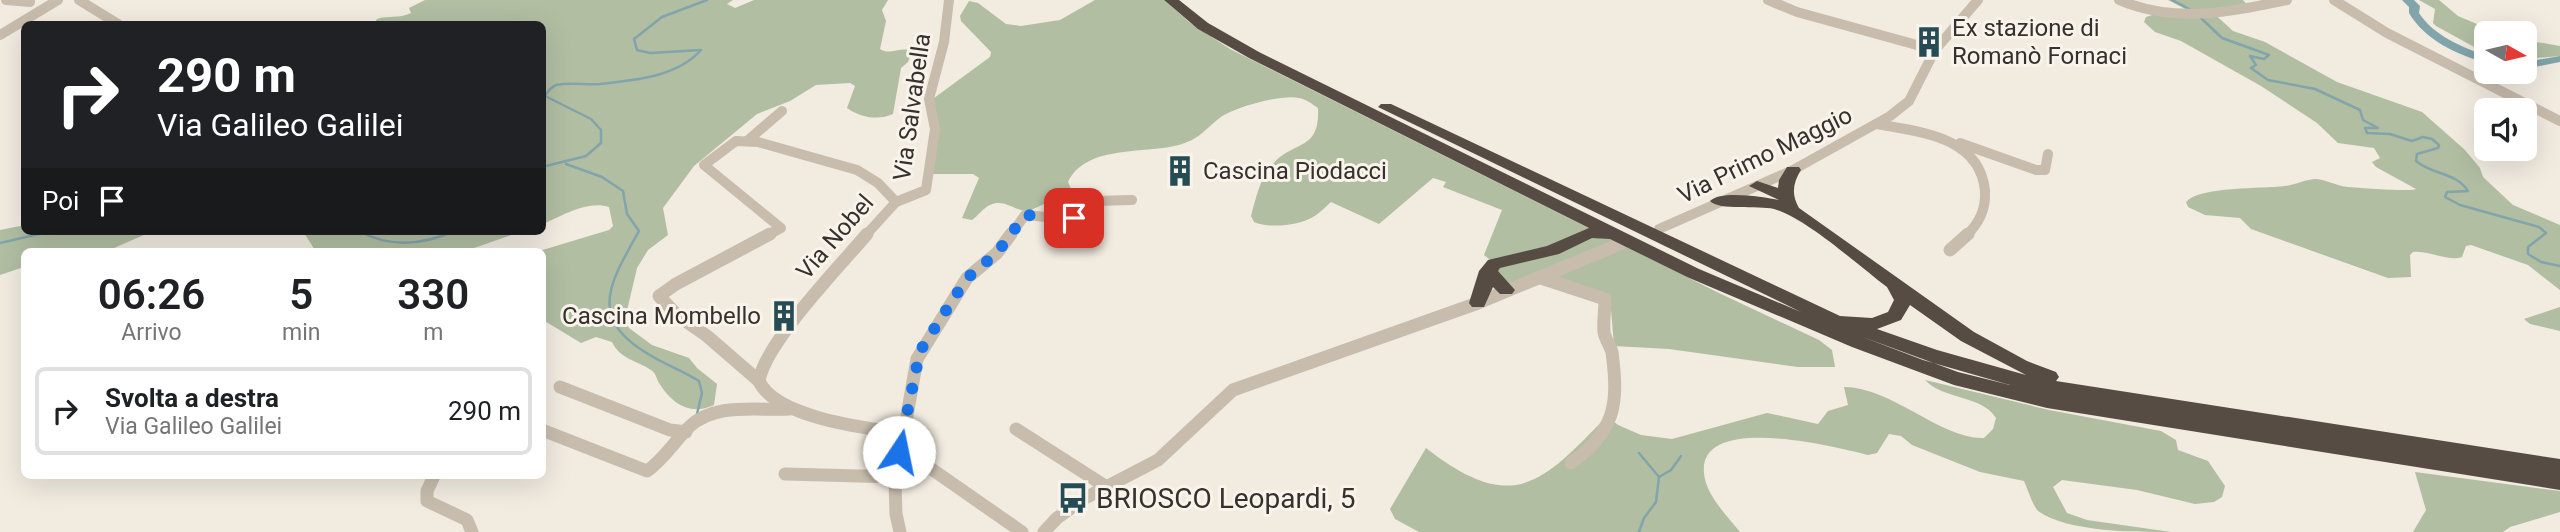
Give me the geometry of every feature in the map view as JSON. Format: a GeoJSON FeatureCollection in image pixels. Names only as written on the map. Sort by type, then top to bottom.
{"type":"FeatureCollection","features":[{"type":"Feature","properties":{"kind":"highway"},"geometry":{"type":"LineString","coordinates":[[1171,0],[1203,26],[1236,46],[1500,177],[1710,271],[1930,355],[2012,379],[2144,403],[2560,467]]}},
{"type":"Feature","properties":{"kind":"highway"},"geometry":{"type":"LineString","coordinates":[[1186,0],[1207,18],[1248,42],[1710,271],[1859,343],[1954,378],[2000,391],[2096,409],[2560,482]]}},
{"type":"Feature","properties":{"kind":"highway"},"geometry":{"type":"LineString","coordinates":[[1784,204],[1787,180],[1793,170]]}},
{"type":"Feature","properties":{"kind":"highway"},"geometry":{"type":"LineString","coordinates":[[1500,177],[1520,191],[1579,220],[1584,228],[1582,236]]}},
{"type":"Feature","properties":{"kind":"highway"},"geometry":{"type":"LineString","coordinates":[[1758,186],[1889,278],[1965,336],[2003,358],[2045,376],[2110,394],[2330,432]]}},
{"type":"Feature","properties":{"kind":"highway"},"geometry":{"type":"LineString","coordinates":[[1718,201],[1752,200],[1784,204]]}},
{"type":"Feature","properties":{"kind":"highway"},"geometry":{"type":"LineString","coordinates":[[1474,304],[1494,285],[1494,264],[1553,250],[1594,232],[1604,233],[1684,271],[1710,271],[1861,324],[1885,321],[1900,309],[1903,300],[1889,278]]}},
{"type":"Feature","properties":{"kind":"street"},"geometry":{"type":"LineString","coordinates":[[8,0],[30,2]]}},
{"type":"Feature","properties":{"kind":"street"},"geometry":{"type":"LineString","coordinates":[[23,21],[58,0]]}},
{"type":"Feature","properties":{"kind":"street"},"geometry":{"type":"LineString","coordinates":[[79,0],[113,21]]}},
{"type":"Feature","properties":{"kind":"street","name":"Via Salvabella"},"geometry":{"type":"LineString","coordinates":[[896,202],[926,190],[928,183],[926,174],[935,129],[929,99],[944,42],[949,0]]}},
{"type":"Feature","properties":{"kind":"street"},"geometry":{"type":"LineString","coordinates":[[1768,0],[1805,14],[1936,50]]}},
{"type":"Feature","properties":{"kind":"street","name":"Via Primo Maggio"},"geometry":{"type":"LineString","coordinates":[[1659,229],[1793,170],[1877,124],[1909,101],[1936,50],[1978,0]]}},
{"type":"Feature","properties":{"kind":"street"},"geometry":{"type":"LineString","coordinates":[[2119,0],[2150,14],[2189,14],[2244,9],[2287,0]]}},
{"type":"Feature","properties":{"kind":"street"},"geometry":{"type":"LineString","coordinates":[[2334,0],[2388,33],[2560,121]]}},
{"type":"Feature","properties":{"kind":"street"},"geometry":{"type":"LineString","coordinates":[[0,35],[21,22]]}},
{"type":"Feature","properties":{"kind":"street"},"geometry":{"type":"LineString","coordinates":[[747,141],[782,111]]}},
{"type":"Feature","properties":{"kind":"street"},"geometry":{"type":"LineString","coordinates":[[1877,124],[1940,137],[1989,151],[2036,170],[2045,170],[2048,167],[2048,154]]}},
{"type":"Feature","properties":{"kind":"street"},"geometry":{"type":"LineString","coordinates":[[1940,137],[1972,156],[1984,187],[1985,204],[1974,227],[1950,250]]}},
{"type":"Feature","properties":{"kind":"street"},"geometry":{"type":"LineString","coordinates":[[790,409],[768,397],[761,389],[759,381],[707,336],[677,315],[659,296],[676,284],[781,228],[704,165],[710,157],[729,144],[747,141],[857,170],[878,183],[896,202]]}},
{"type":"Feature","properties":{"kind":"street"},"geometry":{"type":"LineString","coordinates":[[1972,156],[1979,151],[1989,151]]}},
{"type":"Feature","properties":{"kind":"street"},"geometry":{"type":"LineString","coordinates":[[900,532],[894,495],[895,477],[901,433],[920,351],[967,278],[997,253],[1021,217],[1034,215],[1071,219],[1095,201],[1132,200]]}},
{"type":"Feature","properties":{"kind":"street","name":"Via Nobel"},"geometry":{"type":"LineString","coordinates":[[759,381],[771,351],[799,312],[896,202]]}},
{"type":"Feature","properties":{"kind":"street"},"geometry":{"type":"LineString","coordinates":[[1494,285],[1538,277],[1620,244]]}},
{"type":"Feature","properties":{"kind":"street"},"geometry":{"type":"LineString","coordinates":[[1538,277],[1605,299],[1603,326],[1604,335],[1609,340],[1615,378],[1614,415],[1601,438],[1571,463]]}},
{"type":"Feature","properties":{"kind":"street"},"geometry":{"type":"LineString","coordinates":[[1044,532],[1071,506],[1165,455],[1218,401],[1233,390],[1474,304]]}},
{"type":"Feature","properties":{"kind":"street"},"geometry":{"type":"LineString","coordinates":[[560,387],[670,430],[686,432]]}},
{"type":"Feature","properties":{"kind":"street"},"geometry":{"type":"LineString","coordinates":[[546,432],[647,471],[659,464],[686,432],[708,415],[790,409],[901,433]]}},
{"type":"Feature","properties":{"kind":"street"},"geometry":{"type":"LineString","coordinates":[[1016,429],[1105,486]]}},
{"type":"Feature","properties":{"kind":"street"},"geometry":{"type":"LineString","coordinates":[[899,452],[933,470],[1022,532]]}},
{"type":"Feature","properties":{"kind":"street"},"geometry":{"type":"LineString","coordinates":[[785,474],[895,477]]}},
{"type":"Feature","properties":{"kind":"street"},"geometry":{"type":"LineString","coordinates":[[433,479],[427,491],[427,501],[467,520],[471,524],[472,532]]}},
{"type":"Feature","properties":{"kind":"green space"},"geometry":{"type":"Polygon","coordinates":[[[425,0],[733,0],[727,4],[735,8],[754,0],[888,0],[882,10],[886,21],[880,49],[888,52],[912,51],[908,62],[901,68],[893,114],[869,117],[847,108],[855,86],[850,83],[816,85],[790,101],[757,114],[694,166],[663,208],[668,235],[648,250],[637,268],[625,319],[629,328],[652,345],[689,358],[717,384],[714,405],[697,409],[676,402],[664,390],[653,371],[624,356],[612,342],[596,337],[581,343],[546,322],[546,249],[609,230],[613,226],[609,207],[601,205],[575,210],[546,223],[546,21],[376,21],[411,13],[409,8],[425,0]]]}},
{"type":"Feature","properties":{"kind":"green space"},"geometry":{"type":"Polygon","coordinates":[[[1095,0],[1164,0],[1189,22],[1230,49],[1721,294],[1819,340],[1832,350],[1835,367],[1798,367],[1669,349],[1614,346],[1610,297],[1554,280],[1506,290],[1494,263],[1484,255],[1502,210],[1443,187],[1446,182],[1433,178],[1379,224],[1331,202],[1316,215],[1301,222],[1276,226],[1254,222],[1251,216],[1255,202],[1269,170],[1281,157],[1310,139],[1315,132],[1318,108],[1299,98],[1270,100],[1237,109],[1221,117],[1194,139],[1182,144],[1119,152],[1089,161],[1077,170],[1068,182],[1072,191],[1029,211],[995,203],[972,220],[962,218],[979,178],[973,174],[933,174],[930,101],[990,57],[991,52],[961,21],[960,16],[969,1],[978,3],[1006,24],[1021,26],[1060,20],[1095,0]]]}},
{"type":"Feature","properties":{"kind":"green space"},"geometry":{"type":"Polygon","coordinates":[[[2168,0],[2243,0],[2246,4],[2210,10],[2233,31],[2265,42],[2337,82],[2422,112],[2465,150],[2480,168],[2483,177],[2513,205],[2560,225],[2560,290],[2528,265],[2471,245],[2466,246],[2462,257],[2457,258],[2413,252],[2410,255],[2411,277],[2388,278],[2251,229],[2240,218],[2205,215],[2188,207],[2186,202],[2204,193],[2285,186],[2312,179],[2348,187],[2416,189],[2376,167],[2372,162],[2380,158],[2374,148],[2338,143],[2317,123],[2261,86],[2181,41],[2155,32],[2144,22],[2146,17],[2162,12],[2189,11],[2168,0]]]}},
{"type":"Feature","properties":{"kind":"green space"},"geometry":{"type":"Polygon","coordinates":[[[2419,0],[2439,0],[2458,16],[2474,23],[2474,47],[2436,26],[2433,23],[2435,9],[2419,0]]]}},
{"type":"Feature","properties":{"kind":"green space"},"geometry":{"type":"Polygon","coordinates":[[[2538,42],[2560,46],[2560,56],[2538,58],[2538,42]]]}},
{"type":"Feature","properties":{"kind":"green space"},"geometry":{"type":"Polygon","coordinates":[[[21,226],[21,235],[144,235],[114,248],[21,248],[21,268],[0,275],[0,230],[21,226]]]}},
{"type":"Feature","properties":{"kind":"green space"},"geometry":{"type":"Polygon","coordinates":[[[305,235],[512,235],[474,248],[314,248],[305,235]]]}},
{"type":"Feature","properties":{"kind":"green space"},"geometry":{"type":"Polygon","coordinates":[[[2560,307],[2560,331],[2530,324],[2524,319],[2560,307]]]}},
{"type":"Feature","properties":{"kind":"green space"},"geometry":{"type":"Polygon","coordinates":[[[1925,380],[2049,410],[2161,431],[2176,440],[2178,450],[2208,461],[2225,486],[2222,497],[2214,502],[2195,504],[2137,490],[2062,480],[2053,487],[2067,513],[2087,520],[2171,532],[2083,527],[2051,518],[2038,511],[2024,481],[1980,472],[1912,445],[1901,436],[1889,434],[1877,453],[1868,455],[1826,445],[1767,438],[1739,439],[1718,446],[1705,460],[1706,483],[1716,502],[1740,532],[1419,532],[1395,519],[1390,509],[1426,448],[1456,469],[1481,481],[1504,486],[1524,483],[1563,460],[1607,416],[1618,425],[1641,435],[1672,439],[1767,413],[1818,424],[1828,411],[1848,405],[1844,387],[1880,395],[1951,431],[1968,436],[1984,438],[1993,429],[1996,418],[1982,405],[1942,391],[1925,380]]]}},
{"type":"Feature","properties":{"kind":"green space"},"geometry":{"type":"Polygon","coordinates":[[[2415,472],[2560,491],[2560,512],[2510,527],[2503,532],[2413,532],[2426,510],[2415,472]]]}},
{"type":"Feature","properties":{"kind":"waterway"},"geometry":{"type":"LineString","coordinates":[[546,95],[556,85],[600,84],[641,79],[680,66],[701,50],[650,53],[637,50],[634,39],[662,17],[707,0]]}},
{"type":"Feature","properties":{"kind":"waterway"},"geometry":{"type":"LineString","coordinates":[[2172,0],[2191,10]]}},
{"type":"Feature","properties":{"kind":"waterway"},"geometry":{"type":"LineString","coordinates":[[2407,0],[2415,6],[2414,13],[2427,29],[2456,48],[2474,55]]}},
{"type":"Feature","properties":{"kind":"waterway"},"geometry":{"type":"LineString","coordinates":[[2201,18],[2222,38],[2269,55],[2264,59],[2250,56],[2256,65],[2251,68],[2268,80],[2315,89],[2360,110],[2363,120],[2378,128],[2365,128],[2367,133],[2390,134],[2412,141],[2423,137],[2432,139],[2439,145],[2438,148],[2417,154],[2416,161],[2457,180],[2468,191],[2447,192],[2445,197],[2460,205],[2539,227],[2546,233],[2528,247],[2528,254],[2541,262],[2560,266]]}},
{"type":"Feature","properties":{"kind":"waterway"},"geometry":{"type":"LineString","coordinates":[[2538,63],[2560,59]]}},
{"type":"Feature","properties":{"kind":"waterway"},"geometry":{"type":"LineString","coordinates":[[546,96],[591,119],[601,130],[601,143],[586,156],[546,166]]}},
{"type":"Feature","properties":{"kind":"waterway"},"geometry":{"type":"LineString","coordinates":[[566,164],[602,177],[623,191],[627,214],[639,231],[612,285],[611,316],[619,330],[633,344],[699,381],[702,393],[697,414]]}},
{"type":"Feature","properties":{"kind":"waterway"},"geometry":{"type":"LineString","coordinates":[[0,243],[35,235]]}},
{"type":"Feature","properties":{"kind":"waterway"},"geometry":{"type":"LineString","coordinates":[[369,235],[406,243],[444,235]]}},
{"type":"Feature","properties":{"kind":"waterway"},"geometry":{"type":"LineString","coordinates":[[1639,453],[1659,477]]}},
{"type":"Feature","properties":{"kind":"waterway"},"geometry":{"type":"LineString","coordinates":[[1659,477],[1671,470],[1681,456]]}},
{"type":"Feature","properties":{"kind":"waterway"},"geometry":{"type":"LineString","coordinates":[[1639,532],[1644,518],[1656,502],[1659,477]]}},
{"type":"Feature","properties":{"kind":"place","name":"Ex stazione di Romanò Fornaci"},"geometry":{"type":"Point","coordinates":[1929,42]}},
{"type":"Feature","properties":{"kind":"place","name":"Cascina Piodacci"},"geometry":{"type":"Point","coordinates":[1180,171]}},
{"type":"Feature","properties":{"kind":"place","name":"Cascina Mombello"},"geometry":{"type":"Point","coordinates":[784,316]}},
{"type":"Feature","properties":{"kind":"place","name":"BRIOSCO Leopardi, 5"},"geometry":{"type":"Point","coordinates":[1073,498]}},
{"type":"Feature","properties":{"kind":"route"},"geometry":{"type":"LineString","coordinates":[[899,452],[917,359],[955,293],[967,278],[997,253],[1021,217],[1041,215],[1074,218]]}}]}
